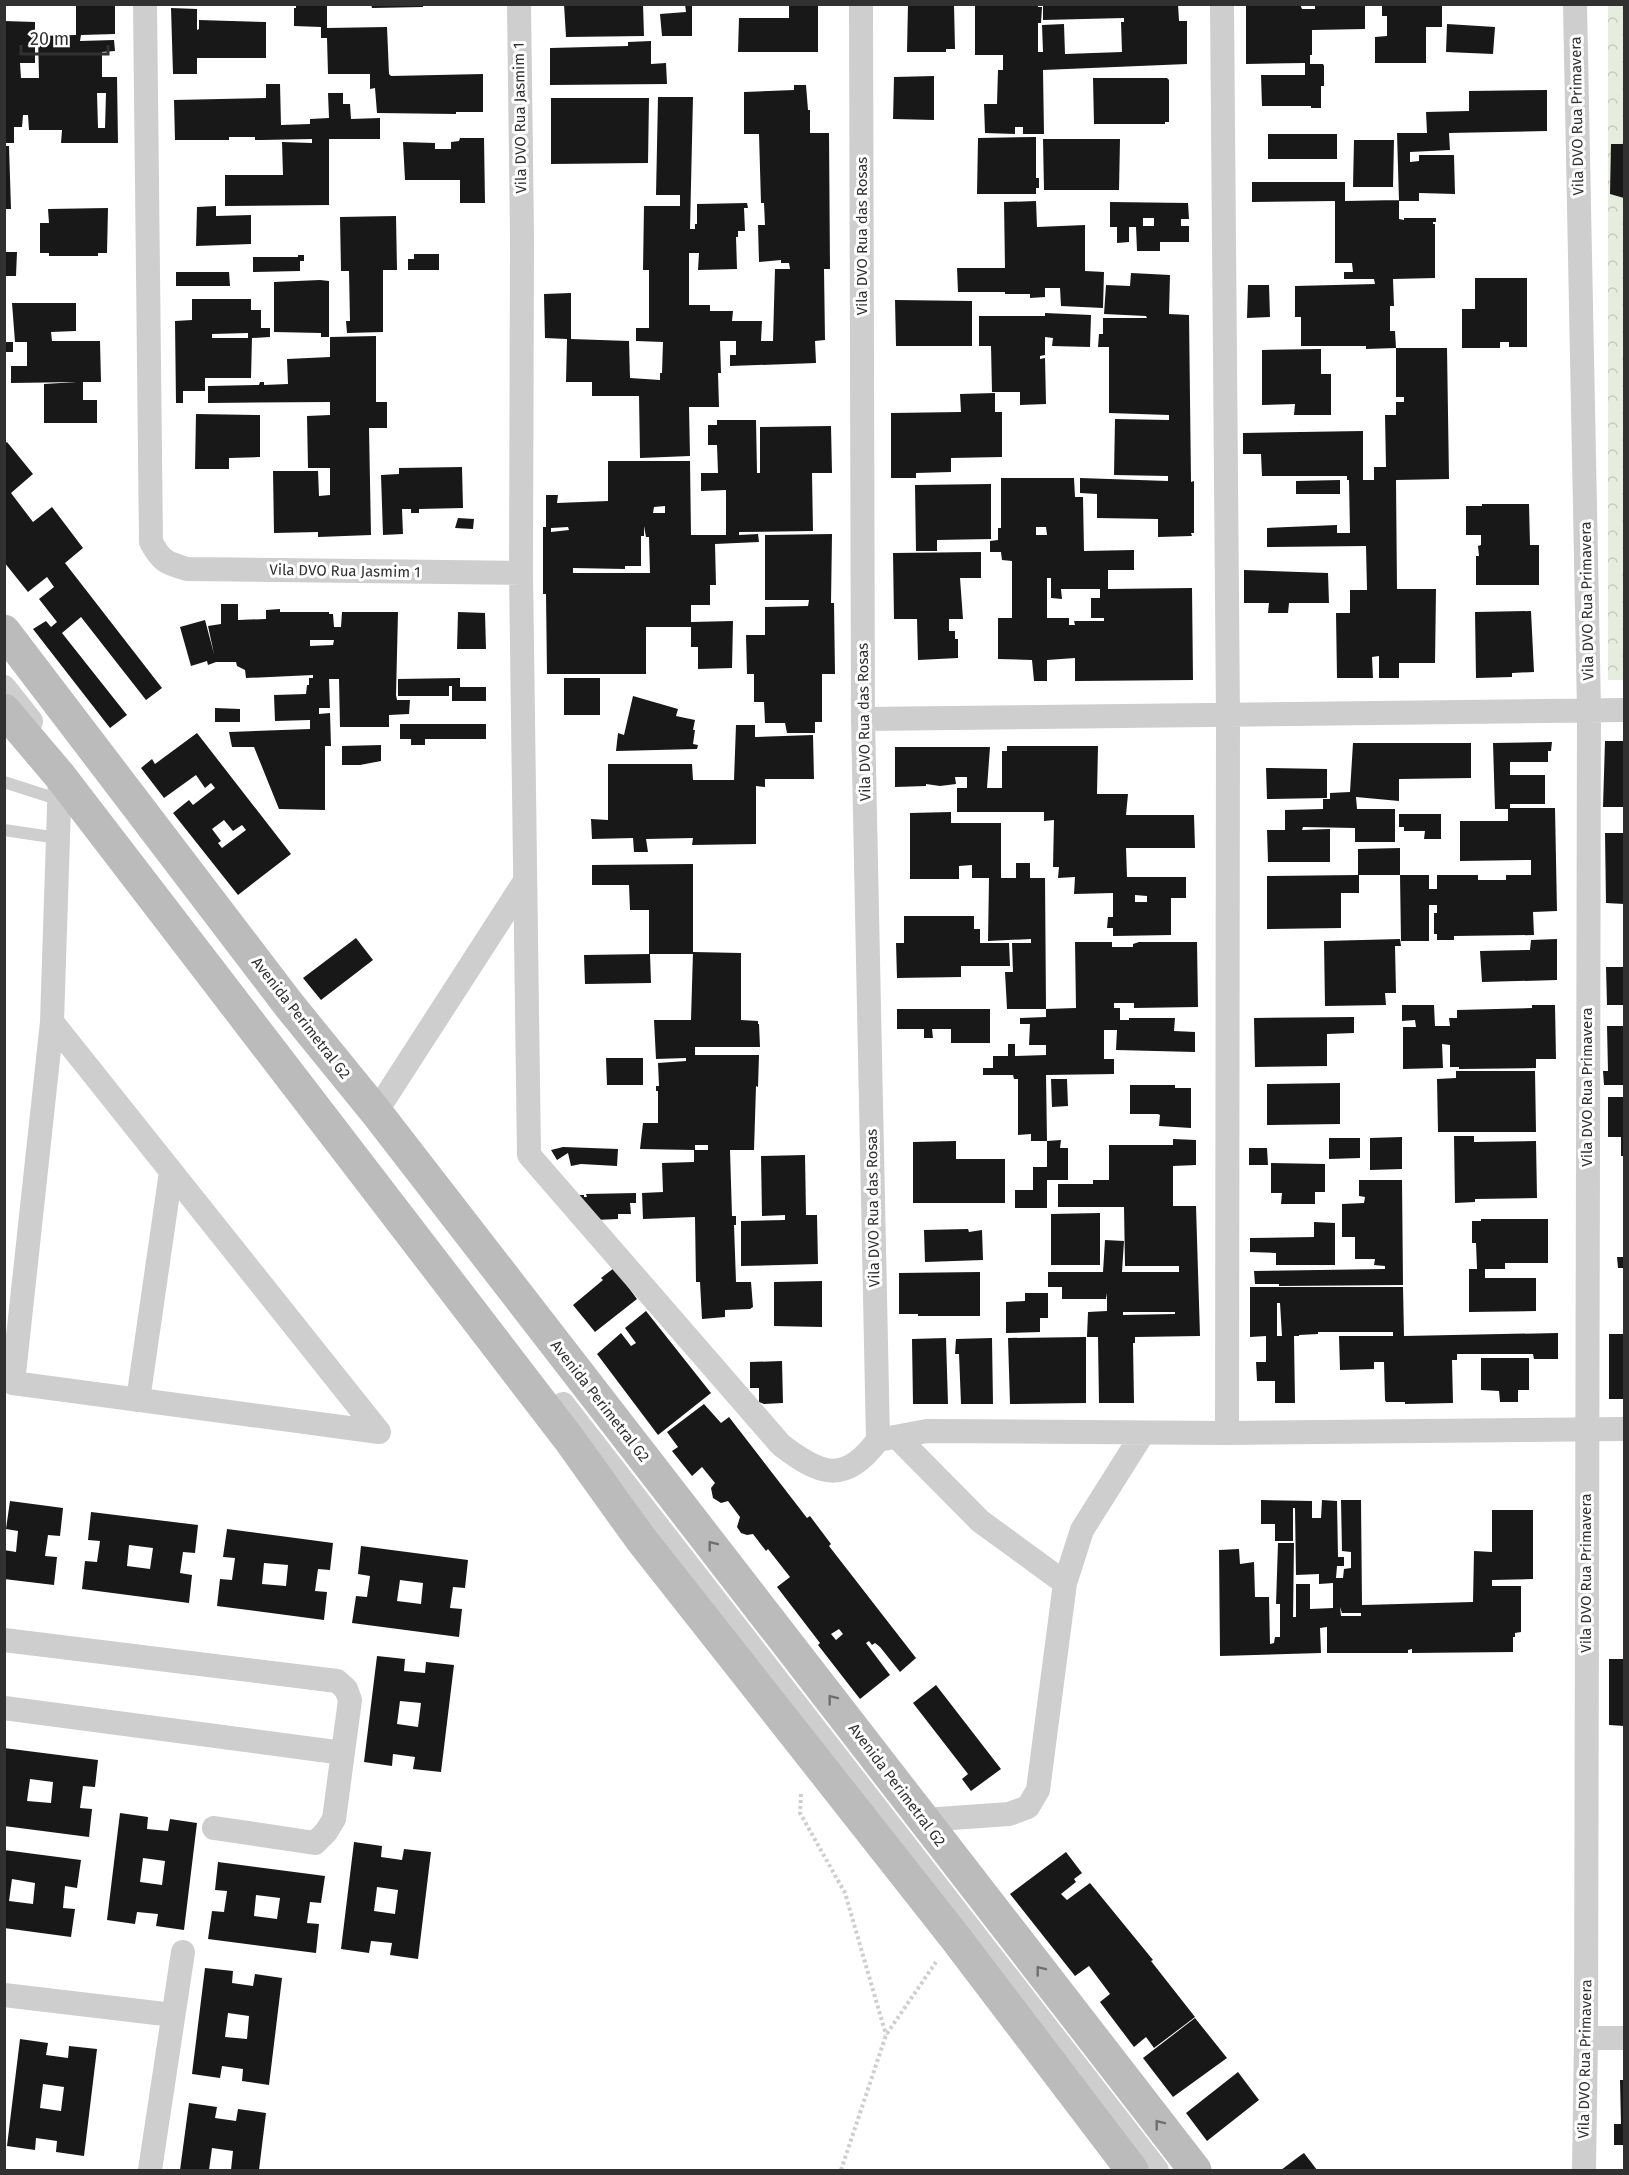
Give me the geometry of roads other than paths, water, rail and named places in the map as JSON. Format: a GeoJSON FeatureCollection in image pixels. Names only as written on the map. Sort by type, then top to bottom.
{"type":"FeatureCollection","features":[{"type":"Feature","properties":{"kind":"street","name":"Vila DVO Rua Jasmim 1"},"geometry":{"type":"LineString","coordinates":[[145,4],[151,542],[159,557],[169,564],[187,569],[521,573],[522,236],[519,4]]}},
{"type":"Feature","properties":{"kind":"street","name":"Vila DVO Rua das Rosas"},"geometry":{"type":"LineString","coordinates":[[861,4],[863,719],[887,1438]]}},
{"type":"Feature","properties":{"kind":"street"},"geometry":{"type":"LineString","coordinates":[[1222,4],[1228,716],[1227,1433]]}},
{"type":"Feature","properties":{"kind":"street","name":"Vila DVO Rua Primavera"},"geometry":{"type":"LineString","coordinates":[[1575,4],[1589,710],[1584,2170]]}},
{"type":"Feature","properties":{"kind":"street"},"geometry":{"type":"LineString","coordinates":[[521,573],[529,1155],[781,1444],[815,1468],[833,1471],[851,1467],[887,1438],[927,1431],[1227,1433],[1624,1429]]}},
{"type":"Feature","properties":{"kind":"street","name":"Avenida Perimetral G2"},"geometry":{"type":"LineString","coordinates":[[4,631],[270,1019],[640,1538],[954,1936],[1132,2170]]}},
{"type":"Feature","properties":{"kind":"street"},"geometry":{"type":"LineString","coordinates":[[4,687],[270,1019],[1157,2170]]}},
{"type":"Feature","properties":{"kind":"street","name":"Avenida Perimetral G2"},"geometry":{"type":"LineString","coordinates":[[4,710],[60,788],[270,1019],[376,1113],[1195,2170]]}},
{"type":"Feature","properties":{"kind":"street"},"geometry":{"type":"LineString","coordinates":[[863,719],[1624,710]]}},
{"type":"Feature","properties":{"kind":"street"},"geometry":{"type":"LineString","coordinates":[[52,1022],[379,1432],[13,1383],[52,1022],[60,788]]}},
{"type":"Feature","properties":{"kind":"street"},"geometry":{"type":"LineString","coordinates":[[376,1113],[525,881]]}},
{"type":"Feature","properties":{"kind":"street"},"geometry":{"type":"LineString","coordinates":[[138,1400],[171,1172]]}},
{"type":"Feature","properties":{"kind":"street"},"geometry":{"type":"LineString","coordinates":[[924,1820],[1009,1814],[1028,1807],[1038,1790],[1065,1583],[1082,1530],[1143,1433]]}},
{"type":"Feature","properties":{"kind":"street"},"geometry":{"type":"LineString","coordinates":[[887,1438],[980,1521],[1065,1583]]}},
{"type":"Feature","properties":{"kind":"street"},"geometry":{"type":"LineString","coordinates":[[4,1640],[338,1681],[346,1689],[350,1701],[334,1819],[326,1832],[315,1843],[214,1828]]}},
{"type":"Feature","properties":{"kind":"street"},"geometry":{"type":"LineString","coordinates":[[4,1708],[343,1753]]}},
{"type":"Feature","properties":{"kind":"street"},"geometry":{"type":"LineString","coordinates":[[150,2170],[183,1952]]}},
{"type":"Feature","properties":{"kind":"street"},"geometry":{"type":"LineString","coordinates":[[4,1995],[172,2015]]}},
{"type":"Feature","properties":{"kind":"street"},"geometry":{"type":"LineString","coordinates":[[1586,2038],[1624,2038]]}},
{"type":"Feature","properties":{"kind":"lane"},"geometry":{"type":"LineString","coordinates":[[4,782],[60,788]]}},
{"type":"Feature","properties":{"kind":"lane"},"geometry":{"type":"LineString","coordinates":[[4,830],[58,838]]}}]}
